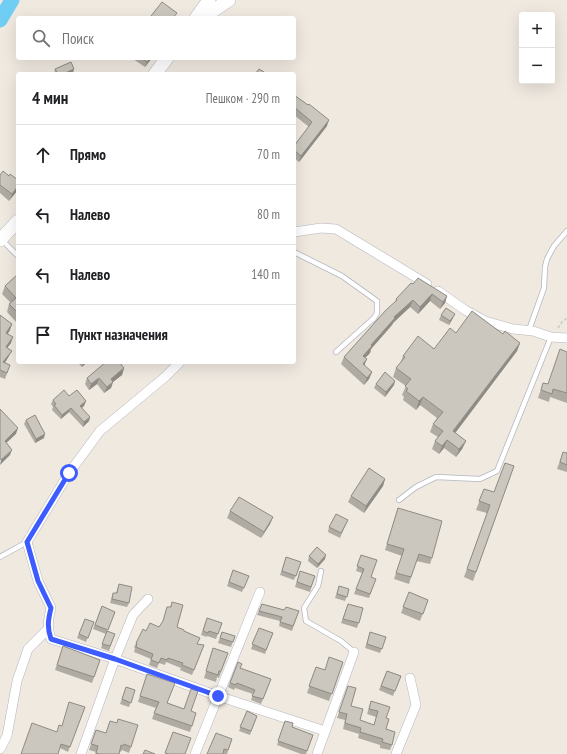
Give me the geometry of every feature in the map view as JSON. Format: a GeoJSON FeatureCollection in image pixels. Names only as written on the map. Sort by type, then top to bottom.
{"type":"FeatureCollection","features":[{"type":"Feature","properties":{"kind":"street"},"geometry":{"type":"LineString","coordinates":[[197,16],[209,0]]}},
{"type":"Feature","properties":{"kind":"street"},"geometry":{"type":"LineString","coordinates":[[205,16],[229,0]]}},
{"type":"Feature","properties":{"kind":"street"},"geometry":{"type":"LineString","coordinates":[[160,72],[166,60]]}},
{"type":"Feature","properties":{"kind":"street"},"geometry":{"type":"LineString","coordinates":[[1,239],[16,223]]}},
{"type":"Feature","properties":{"kind":"street"},"geometry":{"type":"LineString","coordinates":[[296,232],[321,228],[336,229],[447,297],[464,310],[485,321],[513,329],[533,330],[551,337],[567,338]]}},
{"type":"Feature","properties":{"kind":"street"},"geometry":{"type":"LineString","coordinates":[[178,364],[165,377],[100,431],[69,473],[27,542],[38,581],[51,608],[48,620],[48,630],[51,639],[115,659],[218,696],[325,730]]}},
{"type":"Feature","properties":{"kind":"street"},"geometry":{"type":"LineString","coordinates":[[194,754],[260,592]]}},
{"type":"Feature","properties":{"kind":"street"},"geometry":{"type":"LineString","coordinates":[[81,754],[115,659],[133,615],[148,599]]}},
{"type":"Feature","properties":{"kind":"street"},"geometry":{"type":"LineString","coordinates":[[0,749],[7,736],[17,681],[28,649],[48,630]]}},
{"type":"Feature","properties":{"kind":"street"},"geometry":{"type":"LineString","coordinates":[[317,754],[354,652]]}},
{"type":"Feature","properties":{"kind":"street"},"geometry":{"type":"LineString","coordinates":[[396,754],[416,705],[410,678]]}},
{"type":"Feature","properties":{"kind":"lane"},"geometry":{"type":"LineString","coordinates":[[529,330],[544,288],[547,259],[554,246],[567,231]]}},
{"type":"Feature","properties":{"kind":"lane"},"geometry":{"type":"LineString","coordinates":[[1,239],[16,254]]}},
{"type":"Feature","properties":{"kind":"lane"},"geometry":{"type":"LineString","coordinates":[[296,253],[342,276],[377,301],[377,313],[374,318],[336,352]]}},
{"type":"Feature","properties":{"kind":"lane"},"geometry":{"type":"LineString","coordinates":[[399,500],[416,487],[436,477],[480,479],[497,471],[551,337]]}},
{"type":"Feature","properties":{"kind":"lane"},"geometry":{"type":"LineString","coordinates":[[0,557],[27,542]]}},
{"type":"Feature","properties":{"kind":"lane"},"geometry":{"type":"LineString","coordinates":[[321,571],[318,586],[304,608],[306,621],[341,641],[354,652]]}},
{"type":"Feature","properties":{"kind":"path"},"geometry":{"type":"LineString","coordinates":[[551,337],[562,322],[567,318]]}},
{"type":"Feature","properties":{"kind":"building"},"geometry":{"type":"Polygon","coordinates":[[[162,2],[177,13],[175,16],[151,16],[162,2]]]}},
{"type":"Feature","properties":{"kind":"building"},"geometry":{"type":"Polygon","coordinates":[[[71,62],[74,69],[67,72],[57,72],[55,69],[71,62]]]}},
{"type":"Feature","properties":{"kind":"building"},"geometry":{"type":"Polygon","coordinates":[[[259,69],[264,72],[257,72],[259,69]]]}},
{"type":"Feature","properties":{"kind":"building"},"geometry":{"type":"Polygon","coordinates":[[[296,96],[308,105],[309,104],[329,120],[301,156],[296,152],[296,143],[312,122],[296,109],[296,96]]]}},
{"type":"Feature","properties":{"kind":"building"},"geometry":{"type":"Polygon","coordinates":[[[3,171],[9,176],[10,174],[16,178],[16,189],[12,194],[0,185],[0,175],[3,171]]]}},
{"type":"Feature","properties":{"kind":"building"},"geometry":{"type":"Polygon","coordinates":[[[16,276],[16,298],[5,286],[16,276]]]}},
{"type":"Feature","properties":{"kind":"building"},"geometry":{"type":"Polygon","coordinates":[[[418,278],[447,296],[443,302],[432,294],[420,307],[413,300],[394,317],[395,318],[363,356],[367,359],[363,364],[372,372],[367,378],[344,357],[386,310],[397,300],[396,299],[411,283],[413,284],[418,278]]]}},
{"type":"Feature","properties":{"kind":"building"},"geometry":{"type":"Polygon","coordinates":[[[16,298],[16,311],[9,304],[16,298]]]}},
{"type":"Feature","properties":{"kind":"building"},"geometry":{"type":"Polygon","coordinates":[[[446,308],[455,314],[450,321],[441,315],[446,308]]]}},
{"type":"Feature","properties":{"kind":"building"},"geometry":{"type":"Polygon","coordinates":[[[472,311],[503,334],[505,331],[520,343],[453,431],[466,441],[459,449],[447,440],[442,446],[435,441],[443,431],[433,424],[443,412],[423,397],[419,401],[406,391],[408,389],[405,386],[411,379],[396,368],[418,336],[434,349],[450,328],[456,333],[472,311]]]}},
{"type":"Feature","properties":{"kind":"building"},"geometry":{"type":"Polygon","coordinates":[[[0,315],[12,324],[6,333],[13,337],[6,347],[12,351],[3,362],[10,365],[7,373],[0,370],[0,315]]]}},
{"type":"Feature","properties":{"kind":"building"},"geometry":{"type":"Polygon","coordinates":[[[560,349],[567,352],[567,393],[553,389],[552,394],[541,390],[543,383],[548,384],[560,349]]]}},
{"type":"Feature","properties":{"kind":"building"},"geometry":{"type":"Polygon","coordinates":[[[104,364],[121,364],[124,368],[111,379],[113,382],[107,387],[99,378],[91,384],[87,378],[104,364]]]}},
{"type":"Feature","properties":{"kind":"building"},"geometry":{"type":"Polygon","coordinates":[[[385,372],[395,381],[386,392],[376,384],[385,372]]]}},
{"type":"Feature","properties":{"kind":"building"},"geometry":{"type":"Polygon","coordinates":[[[64,390],[69,396],[77,390],[86,401],[80,406],[90,417],[84,422],[71,408],[62,415],[54,405],[56,404],[53,400],[64,390]]]}},
{"type":"Feature","properties":{"kind":"building"},"geometry":{"type":"Polygon","coordinates":[[[0,409],[18,428],[5,441],[12,450],[1,460],[0,458],[0,409]]]}},
{"type":"Feature","properties":{"kind":"building"},"geometry":{"type":"Polygon","coordinates":[[[35,415],[45,434],[36,439],[26,420],[35,415]]]}},
{"type":"Feature","properties":{"kind":"building"},"geometry":{"type":"Polygon","coordinates":[[[563,452],[567,453],[567,465],[560,462],[563,452]]]}},
{"type":"Feature","properties":{"kind":"building"},"geometry":{"type":"Polygon","coordinates":[[[505,463],[514,466],[476,572],[467,569],[490,505],[479,501],[484,489],[494,492],[505,463]]]}},
{"type":"Feature","properties":{"kind":"building"},"geometry":{"type":"Polygon","coordinates":[[[369,468],[385,479],[366,506],[351,496],[369,468]]]}},
{"type":"Feature","properties":{"kind":"building"},"geometry":{"type":"Polygon","coordinates":[[[239,497],[273,517],[264,532],[230,511],[239,497]]]}},
{"type":"Feature","properties":{"kind":"building"},"geometry":{"type":"Polygon","coordinates":[[[398,508],[442,521],[432,558],[419,554],[411,577],[396,573],[404,549],[387,544],[398,508]]]}},
{"type":"Feature","properties":{"kind":"building"},"geometry":{"type":"Polygon","coordinates":[[[336,514],[348,520],[341,533],[329,527],[336,514]]]}},
{"type":"Feature","properties":{"kind":"building"},"geometry":{"type":"Polygon","coordinates":[[[317,547],[326,555],[318,564],[309,556],[317,547]]]}},
{"type":"Feature","properties":{"kind":"building"},"geometry":{"type":"Polygon","coordinates":[[[361,555],[377,560],[371,577],[376,579],[370,594],[356,589],[364,569],[357,566],[361,555]]]}},
{"type":"Feature","properties":{"kind":"building"},"geometry":{"type":"Polygon","coordinates":[[[286,557],[301,562],[296,576],[282,571],[286,557]]]}},
{"type":"Feature","properties":{"kind":"building"},"geometry":{"type":"Polygon","coordinates":[[[233,570],[249,576],[244,588],[229,582],[233,570]]]}},
{"type":"Feature","properties":{"kind":"building"},"geometry":{"type":"Polygon","coordinates":[[[300,571],[315,576],[311,587],[297,582],[300,571]]]}},
{"type":"Feature","properties":{"kind":"building"},"geometry":{"type":"Polygon","coordinates":[[[119,584],[132,587],[129,603],[112,599],[113,593],[117,593],[119,584]]]}},
{"type":"Feature","properties":{"kind":"building"},"geometry":{"type":"Polygon","coordinates":[[[339,586],[349,589],[347,597],[337,594],[339,586]]]}},
{"type":"Feature","properties":{"kind":"building"},"geometry":{"type":"Polygon","coordinates":[[[409,592],[428,600],[423,614],[403,607],[409,592]]]}},
{"type":"Feature","properties":{"kind":"building"},"geometry":{"type":"Polygon","coordinates":[[[172,602],[183,605],[177,627],[200,638],[197,644],[204,645],[194,670],[182,665],[183,663],[168,658],[167,660],[161,658],[159,663],[151,660],[153,654],[136,647],[136,643],[143,629],[146,631],[150,623],[159,627],[163,621],[167,607],[171,607],[172,602]]]}},
{"type":"Feature","properties":{"kind":"building"},"geometry":{"type":"Polygon","coordinates":[[[262,604],[284,610],[286,607],[299,611],[293,626],[280,622],[282,617],[259,611],[262,604]]]}},
{"type":"Feature","properties":{"kind":"building"},"geometry":{"type":"Polygon","coordinates":[[[348,604],[363,608],[359,623],[343,619],[348,604]]]}},
{"type":"Feature","properties":{"kind":"building"},"geometry":{"type":"Polygon","coordinates":[[[102,606],[115,612],[108,630],[95,625],[102,606]]]}},
{"type":"Feature","properties":{"kind":"building"},"geometry":{"type":"Polygon","coordinates":[[[207,618],[222,623],[218,634],[203,631],[207,618]]]}},
{"type":"Feature","properties":{"kind":"building"},"geometry":{"type":"Polygon","coordinates":[[[85,619],[94,622],[88,638],[79,634],[85,619]]]}},
{"type":"Feature","properties":{"kind":"building"},"geometry":{"type":"Polygon","coordinates":[[[259,628],[273,633],[266,650],[252,644],[259,628]]]}},
{"type":"Feature","properties":{"kind":"building"},"geometry":{"type":"Polygon","coordinates":[[[107,631],[115,634],[110,646],[102,644],[107,631]]]}},
{"type":"Feature","properties":{"kind":"building"},"geometry":{"type":"Polygon","coordinates":[[[222,632],[235,636],[233,642],[220,638],[222,632]]]}},
{"type":"Feature","properties":{"kind":"building"},"geometry":{"type":"Polygon","coordinates":[[[370,632],[386,637],[382,649],[367,644],[370,632]]]}},
{"type":"Feature","properties":{"kind":"building"},"geometry":{"type":"Polygon","coordinates":[[[63,646],[100,660],[94,677],[57,665],[63,646]]]}},
{"type":"Feature","properties":{"kind":"building"},"geometry":{"type":"Polygon","coordinates":[[[213,648],[228,653],[218,675],[206,671],[213,648]]]}},
{"type":"Feature","properties":{"kind":"building"},"geometry":{"type":"Polygon","coordinates":[[[329,657],[343,662],[332,694],[309,686],[316,667],[325,670],[329,657]]]}},
{"type":"Feature","properties":{"kind":"building"},"geometry":{"type":"Polygon","coordinates":[[[238,662],[242,664],[240,668],[271,679],[263,699],[252,696],[255,690],[237,683],[236,685],[230,683],[238,662]]]}},
{"type":"Feature","properties":{"kind":"building"},"geometry":{"type":"Polygon","coordinates":[[[387,671],[401,676],[395,691],[381,686],[387,671]]]}},
{"type":"Feature","properties":{"kind":"building"},"geometry":{"type":"Polygon","coordinates":[[[147,674],[175,683],[167,703],[184,709],[191,689],[198,691],[191,711],[196,713],[192,726],[154,713],[159,702],[140,696],[147,674]]]}},
{"type":"Feature","properties":{"kind":"building"},"geometry":{"type":"Polygon","coordinates":[[[348,686],[356,688],[351,706],[363,709],[360,720],[374,725],[378,711],[369,709],[371,701],[390,707],[386,718],[389,719],[386,729],[395,732],[392,745],[382,742],[383,739],[360,732],[361,728],[345,723],[347,714],[339,712],[348,686]]]}},
{"type":"Feature","properties":{"kind":"building"},"geometry":{"type":"Polygon","coordinates":[[[126,687],[135,690],[131,703],[122,699],[126,687]]]}},
{"type":"Feature","properties":{"kind":"building"},"geometry":{"type":"Polygon","coordinates":[[[69,702],[85,707],[70,747],[61,744],[58,754],[21,754],[32,723],[57,732],[59,725],[62,726],[69,702]]]}},
{"type":"Feature","properties":{"kind":"building"},"geometry":{"type":"Polygon","coordinates":[[[247,711],[257,716],[251,731],[240,727],[247,711]]]}},
{"type":"Feature","properties":{"kind":"building"},"geometry":{"type":"Polygon","coordinates":[[[118,719],[138,725],[131,747],[124,744],[123,746],[121,745],[119,754],[96,753],[98,746],[91,744],[96,730],[106,733],[110,721],[117,723],[118,719]]]}},
{"type":"Feature","properties":{"kind":"building"},"geometry":{"type":"Polygon","coordinates":[[[285,721],[293,723],[292,727],[313,735],[307,751],[278,741],[285,721]]]}},
{"type":"Feature","properties":{"kind":"building"},"geometry":{"type":"Polygon","coordinates":[[[173,732],[191,738],[185,754],[165,753],[173,732]]]}},
{"type":"Feature","properties":{"kind":"building"},"geometry":{"type":"Polygon","coordinates":[[[216,733],[232,739],[228,750],[224,749],[223,754],[207,754],[216,733]]]}},
{"type":"Feature","properties":{"kind":"building"},"geometry":{"type":"Polygon","coordinates":[[[145,750],[155,754],[143,754],[145,750]]]}},
{"type":"Feature","properties":{"kind":"waterway"},"geometry":{"type":"LineString","coordinates":[[0,20],[12,0]]}},
{"type":"Feature","properties":{"kind":"route"},"geometry":{"type":"LineString","coordinates":[[69,473],[27,542],[38,581],[51,608],[48,620],[48,630],[51,639],[115,659],[218,696]]}}]}
